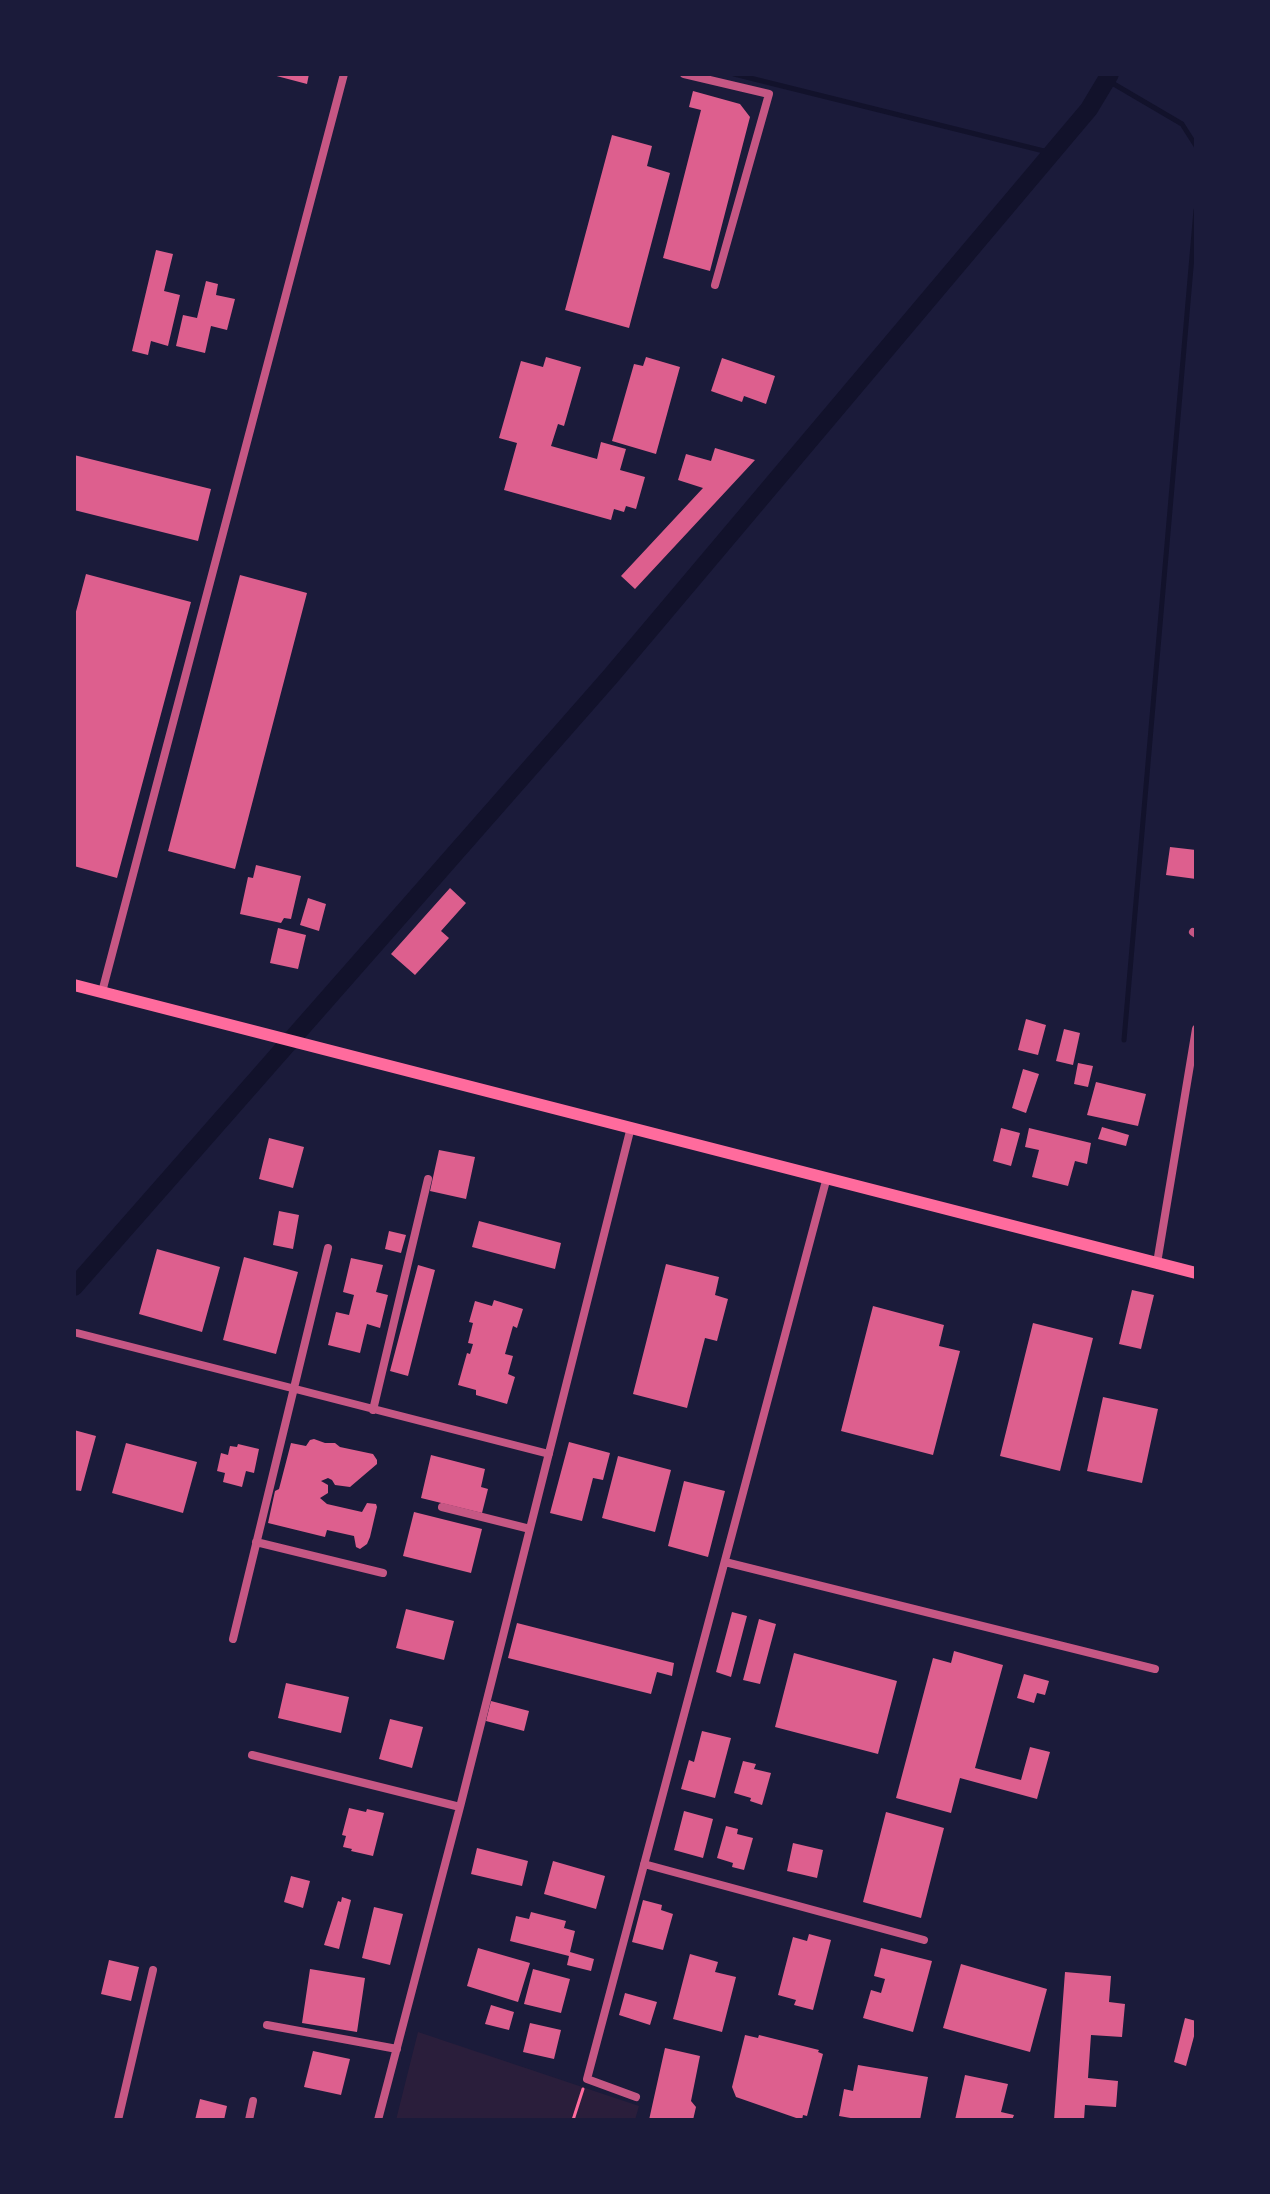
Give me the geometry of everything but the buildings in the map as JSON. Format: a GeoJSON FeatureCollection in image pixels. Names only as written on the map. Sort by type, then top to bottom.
{"type":"FeatureCollection","features":[{"type":"Feature","properties":{"kind":"main road"},"geometry":{"type":"LineString","coordinates":[[74,985],[1196,1273]]}},
{"type":"Feature","properties":{"kind":"street"},"geometry":{"type":"LineString","coordinates":[[102,992],[344,74]]}},
{"type":"Feature","properties":{"kind":"street"},"geometry":{"type":"LineString","coordinates":[[684,74],[769,94],[715,285]]}},
{"type":"Feature","properties":{"kind":"street"},"geometry":{"type":"LineString","coordinates":[[1157,1263],[1196,1029]]}},
{"type":"Feature","properties":{"kind":"street"},"geometry":{"type":"LineString","coordinates":[[378,2120],[631,1127]]}},
{"type":"Feature","properties":{"kind":"street"},"geometry":{"type":"LineString","coordinates":[[636,2097],[587,2079],[827,1177]]}},
{"type":"Feature","properties":{"kind":"street"},"geometry":{"type":"LineString","coordinates":[[373,1410],[428,1179]]}},
{"type":"Feature","properties":{"kind":"street"},"geometry":{"type":"LineString","coordinates":[[233,1639],[328,1248]]}},
{"type":"Feature","properties":{"kind":"street"},"geometry":{"type":"LineString","coordinates":[[77,1333],[549,1454]]}},
{"type":"Feature","properties":{"kind":"street"},"geometry":{"type":"LineString","coordinates":[[442,1507],[530,1529]]}},
{"type":"Feature","properties":{"kind":"street"},"geometry":{"type":"LineString","coordinates":[[256,1542],[383,1573]]}},
{"type":"Feature","properties":{"kind":"street"},"geometry":{"type":"LineString","coordinates":[[725,1562],[1155,1669]]}},
{"type":"Feature","properties":{"kind":"street"},"geometry":{"type":"LineString","coordinates":[[252,1755],[460,1807]]}},
{"type":"Feature","properties":{"kind":"street"},"geometry":{"type":"LineString","coordinates":[[644,1864],[924,1940]]}},
{"type":"Feature","properties":{"kind":"street"},"geometry":{"type":"LineString","coordinates":[[118,2120],[153,1970]]}},
{"type":"Feature","properties":{"kind":"street"},"geometry":{"type":"LineString","coordinates":[[267,2025],[397,2049]]}},
{"type":"Feature","properties":{"kind":"street"},"geometry":{"type":"LineString","coordinates":[[249,2120],[253,2101]]}},
{"type":"Feature","properties":{"kind":"path"},"geometry":{"type":"LineString","coordinates":[[573,2120],[587,2079]]}},
{"type":"Feature","properties":{"kind":"shaded area"},"geometry":{"type":"Polygon","coordinates":[[[418,2032],[639,2106],[635,2120],[396,2120],[418,2032]]]}},
{"type":"Feature","properties":{"kind":"waterway"},"geometry":{"type":"LineString","coordinates":[[734,74],[1052,153]]}},
{"type":"Feature","properties":{"kind":"waterway"},"geometry":{"type":"LineString","coordinates":[[74,1287],[610,677],[1089,109],[1110,74]]}},
{"type":"Feature","properties":{"kind":"waterway"},"geometry":{"type":"LineString","coordinates":[[1107,80],[1182,124],[1196,146]]}},
{"type":"Feature","properties":{"kind":"waterway"},"geometry":{"type":"LineString","coordinates":[[1124,1040],[1196,210]]}}]}
